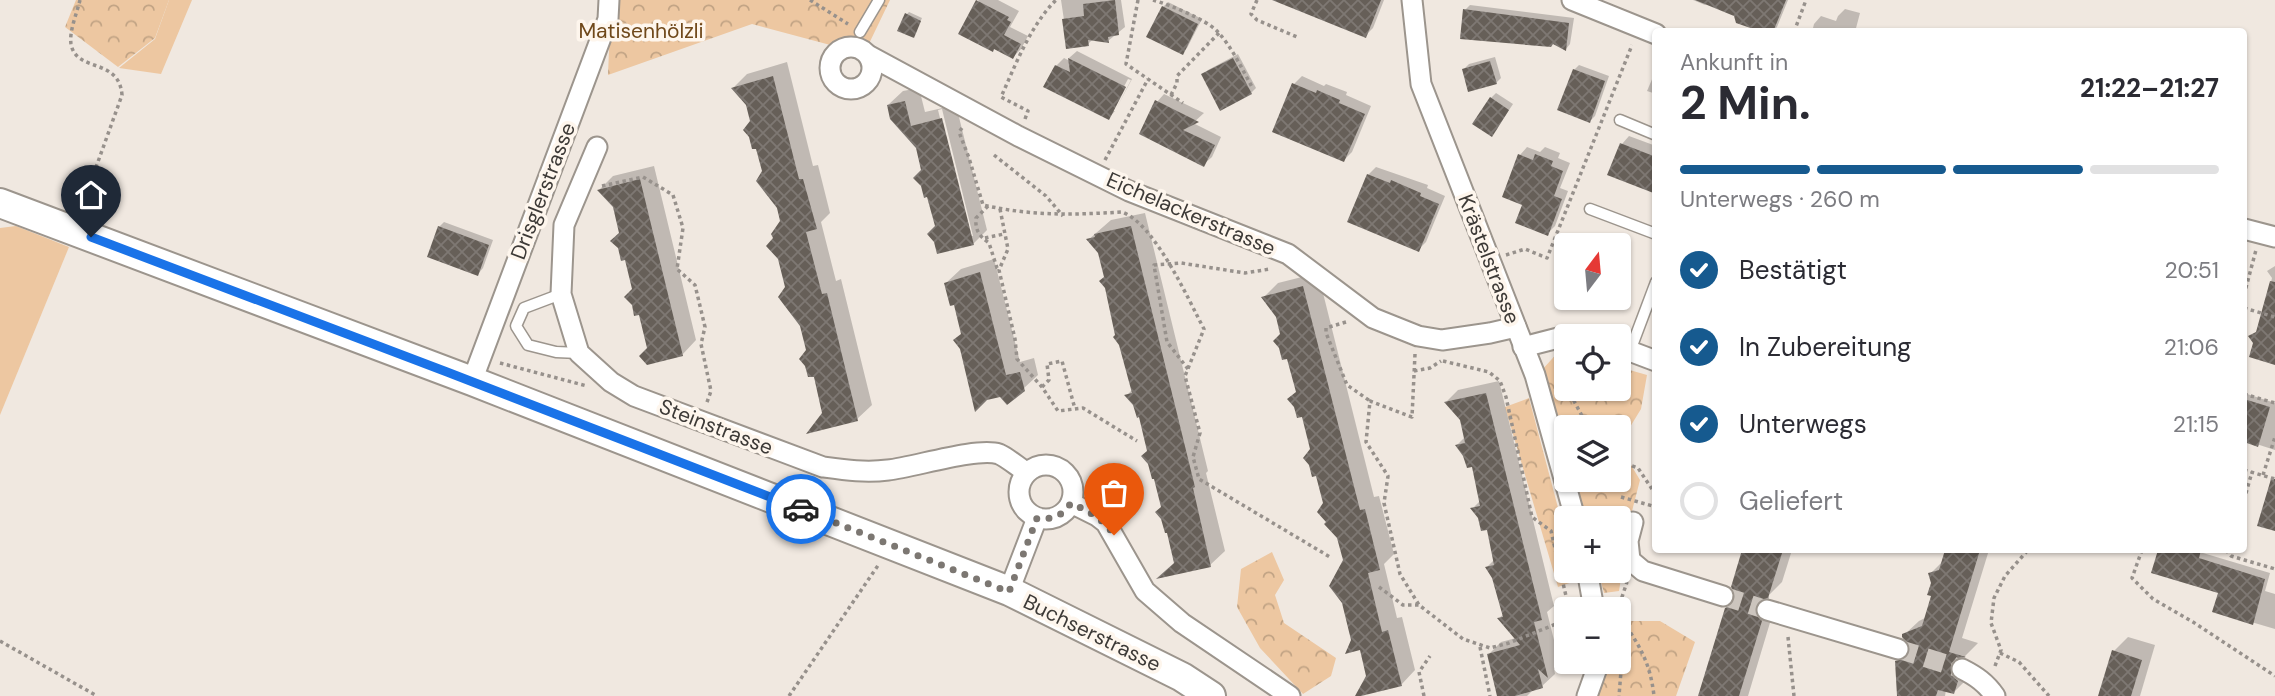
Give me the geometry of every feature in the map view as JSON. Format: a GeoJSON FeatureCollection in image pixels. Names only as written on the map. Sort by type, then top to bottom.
{"type":"FeatureCollection","features":[{"type":"Feature","properties":{"kind":"main road","name":"Buchserstrasse"},"geometry":{"type":"LineString","coordinates":[[0,203],[472,381],[1009,592],[1182,677],[1211,696]]}},
{"type":"Feature","properties":{"kind":"street","name":"Drisglerstrasse"},"geometry":{"type":"LineString","coordinates":[[472,381],[608,19],[609,0]]}},
{"type":"Feature","properties":{"kind":"street","name":"Krästelstrasse"},"geometry":{"type":"LineString","coordinates":[[1412,0],[1420,84],[1535,375],[1571,506]]}},
{"type":"Feature","properties":{"kind":"street"},"geometry":{"type":"LineString","coordinates":[[1572,0],[1647,31]]}},
{"type":"Feature","properties":{"kind":"street","name":"Eichelackerstrasse"},"geometry":{"type":"LineString","coordinates":[[870,56],[1018,136],[1129,191],[1288,254],[1373,318],[1418,336],[1442,340],[1516,327]]}},
{"type":"Feature","properties":{"kind":"street"},"geometry":{"type":"LineString","coordinates":[[579,353],[561,293],[564,225],[597,148]]}},
{"type":"Feature","properties":{"kind":"street"},"geometry":{"type":"LineString","coordinates":[[1523,347],[1554,339]]}},
{"type":"Feature","properties":{"kind":"street"},"geometry":{"type":"LineString","coordinates":[[1631,352],[1652,360]]}},
{"type":"Feature","properties":{"kind":"street","name":"Steinstrasse"},"geometry":{"type":"LineString","coordinates":[[579,353],[611,382],[634,396],[823,467],[885,471],[972,453],[999,454],[1027,472]]}},
{"type":"Feature","properties":{"kind":"street"},"geometry":{"type":"LineString","coordinates":[[1044,464],[1062,469],[1073,484],[1071,503],[1058,517],[1037,518],[1024,508],[1018,494],[1022,478],[1034,467],[1044,464]]}},
{"type":"Feature","properties":{"kind":"street"},"geometry":{"type":"LineString","coordinates":[[1071,503],[1106,523],[1145,591],[1164,608],[1290,696]]}},
{"type":"Feature","properties":{"kind":"street"},"geometry":{"type":"LineString","coordinates":[[1009,592],[1037,518]]}},
{"type":"Feature","properties":{"kind":"street"},"geometry":{"type":"LineString","coordinates":[[1633,522],[1629,541],[1630,560],[1643,571],[1723,596]]}},
{"type":"Feature","properties":{"kind":"street"},"geometry":{"type":"LineString","coordinates":[[1767,610],[1898,649]]}},
{"type":"Feature","properties":{"kind":"street"},"geometry":{"type":"LineString","coordinates":[[1962,669],[1976,676],[1995,696]]}},
{"type":"Feature","properties":{"kind":"street"},"geometry":{"type":"LineString","coordinates":[[1587,696],[1595,674]]}},
{"type":"Feature","properties":{"kind":"lane"},"geometry":{"type":"LineString","coordinates":[[860,32],[879,0]]}},
{"type":"Feature","properties":{"kind":"lane"},"geometry":{"type":"LineString","coordinates":[[1620,120],[1652,133]]}},
{"type":"Feature","properties":{"kind":"lane"},"geometry":{"type":"LineString","coordinates":[[1590,209],[1652,232]]}},
{"type":"Feature","properties":{"kind":"lane"},"geometry":{"type":"LineString","coordinates":[[1631,334],[1652,290]]}},
{"type":"Feature","properties":{"kind":"lane"},"geometry":{"type":"LineString","coordinates":[[561,293],[524,308],[516,326],[528,345],[556,352],[579,353]]}},
{"type":"Feature","properties":{"kind":"path"},"geometry":{"type":"LineString","coordinates":[[73,231],[122,95],[117,76],[109,70],[82,60],[70,42],[80,0]]}},
{"type":"Feature","properties":{"kind":"path"},"geometry":{"type":"LineString","coordinates":[[810,0],[860,32]]}},
{"type":"Feature","properties":{"kind":"path"},"geometry":{"type":"LineString","coordinates":[[1018,136],[1028,111],[1001,97],[1027,41],[1046,10],[1056,0]]}},
{"type":"Feature","properties":{"kind":"path"},"geometry":{"type":"LineString","coordinates":[[1138,0],[1126,64],[1183,103]]}},
{"type":"Feature","properties":{"kind":"path"},"geometry":{"type":"LineString","coordinates":[[1153,0],[1170,5],[1215,29],[1226,41],[1252,87]]}},
{"type":"Feature","properties":{"kind":"path"},"geometry":{"type":"LineString","coordinates":[[1257,0],[1251,14],[1257,20],[1297,37]]}},
{"type":"Feature","properties":{"kind":"path"},"geometry":{"type":"LineString","coordinates":[[1796,28],[1806,0]]}},
{"type":"Feature","properties":{"kind":"path"},"geometry":{"type":"LineString","coordinates":[[1491,259],[1525,249],[1547,258],[1647,31]]}},
{"type":"Feature","properties":{"kind":"path"},"geometry":{"type":"LineString","coordinates":[[1171,95],[1177,83],[1177,76],[1219,33]]}},
{"type":"Feature","properties":{"kind":"path"},"geometry":{"type":"LineString","coordinates":[[1098,175],[1148,79]]}},
{"type":"Feature","properties":{"kind":"path"},"geometry":{"type":"LineString","coordinates":[[974,113],[959,132],[983,205],[1063,215],[1122,212],[1130,214],[1159,248],[1204,329],[1185,376],[1200,433],[1193,457],[1199,479],[1330,556]]}},
{"type":"Feature","properties":{"kind":"path"},"geometry":{"type":"LineString","coordinates":[[994,155],[1046,195],[1063,215]]}},
{"type":"Feature","properties":{"kind":"path"},"geometry":{"type":"LineString","coordinates":[[579,190],[643,177],[673,195],[683,228],[677,269],[695,285],[705,327],[701,344],[711,391],[704,411]]}},
{"type":"Feature","properties":{"kind":"path"},"geometry":{"type":"LineString","coordinates":[[988,206],[976,218],[977,231],[989,243],[999,270],[1017,359],[1042,387],[1058,411],[1083,408],[1137,441]]}},
{"type":"Feature","properties":{"kind":"path"},"geometry":{"type":"LineString","coordinates":[[999,270],[1008,249],[1000,209]]}},
{"type":"Feature","properties":{"kind":"path"},"geometry":{"type":"LineString","coordinates":[[2247,283],[2260,233]]}},
{"type":"Feature","properties":{"kind":"path"},"geometry":{"type":"LineString","coordinates":[[982,238],[1005,234]]}},
{"type":"Feature","properties":{"kind":"path"},"geometry":{"type":"LineString","coordinates":[[1188,369],[1167,342],[1154,265],[1181,263],[1245,273],[1281,268],[1296,260]]}},
{"type":"Feature","properties":{"kind":"path"},"geometry":{"type":"LineString","coordinates":[[2247,309],[2275,317]]}},
{"type":"Feature","properties":{"kind":"path"},"geometry":{"type":"LineString","coordinates":[[1362,311],[1355,320],[1326,328],[1326,333],[1347,385],[1370,401],[1412,417],[1415,350],[1424,353]]}},
{"type":"Feature","properties":{"kind":"path"},"geometry":{"type":"LineString","coordinates":[[1433,357],[1489,372],[1500,381],[1506,397],[1532,517],[1551,531],[1567,597]]}},
{"type":"Feature","properties":{"kind":"path"},"geometry":{"type":"LineString","coordinates":[[1414,371],[1430,368],[1441,360]]}},
{"type":"Feature","properties":{"kind":"path"},"geometry":{"type":"LineString","coordinates":[[1042,387],[1049,380],[1047,364],[1062,361],[1075,409]]}},
{"type":"Feature","properties":{"kind":"path"},"geometry":{"type":"LineString","coordinates":[[2247,395],[2275,403]]}},
{"type":"Feature","properties":{"kind":"path"},"geometry":{"type":"LineString","coordinates":[[1370,401],[1366,442],[1388,476],[1384,503],[1400,574],[1419,605],[1463,639],[1490,648],[1554,625]]}},
{"type":"Feature","properties":{"kind":"path"},"geometry":{"type":"LineString","coordinates":[[2263,475],[2275,437]]}},
{"type":"Feature","properties":{"kind":"path"},"geometry":{"type":"LineString","coordinates":[[1631,465],[1638,468],[1652,489]]}},
{"type":"Feature","properties":{"kind":"path"},"geometry":{"type":"LineString","coordinates":[[2247,471],[2275,479]]}},
{"type":"Feature","properties":{"kind":"path"},"geometry":{"type":"LineString","coordinates":[[2247,490],[2252,472]]}},
{"type":"Feature","properties":{"kind":"path"},"geometry":{"type":"LineString","coordinates":[[1995,666],[2001,650],[1992,623],[1994,598],[2005,576],[2025,553]]}},
{"type":"Feature","properties":{"kind":"path"},"geometry":{"type":"LineString","coordinates":[[2141,553],[2132,578],[2152,599],[2193,622],[2275,676]]}},
{"type":"Feature","properties":{"kind":"path"},"geometry":{"type":"LineString","coordinates":[[2229,553],[2231,556],[2275,569]]}},
{"type":"Feature","properties":{"kind":"path"},"geometry":{"type":"LineString","coordinates":[[789,696],[877,567]]}},
{"type":"Feature","properties":{"kind":"path"},"geometry":{"type":"LineString","coordinates":[[1622,597],[1626,584]]}},
{"type":"Feature","properties":{"kind":"path"},"geometry":{"type":"LineString","coordinates":[[1379,587],[1403,605],[1419,605]]}},
{"type":"Feature","properties":{"kind":"path"},"geometry":{"type":"LineString","coordinates":[[1631,634],[1644,654],[1651,674],[1654,696]]}},
{"type":"Feature","properties":{"kind":"path"},"geometry":{"type":"LineString","coordinates":[[1787,635],[1794,696]]}},
{"type":"Feature","properties":{"kind":"path"},"geometry":{"type":"LineString","coordinates":[[0,641],[97,696]]}},
{"type":"Feature","properties":{"kind":"path"},"geometry":{"type":"LineString","coordinates":[[1480,646],[1490,696]]}},
{"type":"Feature","properties":{"kind":"path"},"geometry":{"type":"LineString","coordinates":[[2000,653],[2019,662],[2049,696]]}},
{"type":"Feature","properties":{"kind":"path"},"geometry":{"type":"LineString","coordinates":[[1424,696],[1419,673],[1430,656]]}},
{"type":"Feature","properties":{"kind":"path"},"geometry":{"type":"LineString","coordinates":[[1619,696],[1621,674]]}},
{"type":"Feature","properties":{"kind":"green space"},"geometry":{"type":"Polygon","coordinates":[[[76,0],[169,0],[155,38],[118,67],[65,27],[76,0]]]}},
{"type":"Feature","properties":{"kind":"green space"},"geometry":{"type":"Polygon","coordinates":[[[169,0],[192,0],[161,74],[119,68],[155,39],[169,0]]]}},
{"type":"Feature","properties":{"kind":"green space","name":"Matisenhölzli"},"geometry":{"type":"Polygon","coordinates":[[[611,0],[890,0],[864,54],[752,24],[608,75],[611,0]]]}},
{"type":"Feature","properties":{"kind":"green space"},"geometry":{"type":"Polygon","coordinates":[[[16,226],[69,247],[0,415],[0,228],[16,226]]]}},
{"type":"Feature","properties":{"kind":"green space"},"geometry":{"type":"Polygon","coordinates":[[[1554,357],[1554,401],[1631,401],[1631,370],[1647,375],[1641,409],[1631,425],[1631,415],[1554,415],[1541,371],[1554,357]]]}},
{"type":"Feature","properties":{"kind":"green space"},"geometry":{"type":"Polygon","coordinates":[[[1529,398],[1558,506],[1554,506],[1554,573],[1505,407],[1529,398]]]}},
{"type":"Feature","properties":{"kind":"green space"},"geometry":{"type":"Polygon","coordinates":[[[1631,465],[1640,480],[1631,515],[1631,506],[1581,506],[1576,492],[1631,492],[1631,465]]]}},
{"type":"Feature","properties":{"kind":"green space"},"geometry":{"type":"Polygon","coordinates":[[[1272,552],[1284,580],[1275,595],[1284,623],[1336,658],[1331,676],[1303,694],[1260,648],[1237,607],[1241,569],[1272,552]]]}},
{"type":"Feature","properties":{"kind":"green space"},"geometry":{"type":"Polygon","coordinates":[[[1601,583],[1620,583],[1619,591],[1604,593],[1601,583]]]}},
{"type":"Feature","properties":{"kind":"green space"},"geometry":{"type":"Polygon","coordinates":[[[1631,621],[1660,621],[1695,642],[1676,696],[1598,696],[1604,674],[1631,674],[1631,621]]]}},
{"type":"Feature","properties":{"kind":"building"},"geometry":{"type":"Polygon","coordinates":[[[976,0],[1009,17],[1007,20],[1011,22],[1004,35],[1021,44],[1013,59],[958,34],[976,0]]]}},
{"type":"Feature","properties":{"kind":"building"},"geometry":{"type":"Polygon","coordinates":[[[1115,0],[1119,35],[1108,37],[1109,43],[1088,40],[1089,46],[1066,49],[1062,19],[1084,16],[1083,4],[1115,0]]]}},
{"type":"Feature","properties":{"kind":"building"},"geometry":{"type":"Polygon","coordinates":[[[1272,0],[1381,0],[1366,38],[1272,0]]]}},
{"type":"Feature","properties":{"kind":"building"},"geometry":{"type":"Polygon","coordinates":[[[1695,0],[1786,0],[1775,28],[1750,28],[1736,23],[1734,16],[1695,0]]]}},
{"type":"Feature","properties":{"kind":"building"},"geometry":{"type":"Polygon","coordinates":[[[1162,6],[1198,24],[1183,55],[1146,37],[1162,6]]]}},
{"type":"Feature","properties":{"kind":"building"},"geometry":{"type":"Polygon","coordinates":[[[1463,9],[1569,23],[1566,51],[1553,44],[1551,47],[1460,39],[1463,9]]]}},
{"type":"Feature","properties":{"kind":"building"},"geometry":{"type":"Polygon","coordinates":[[[905,13],[921,21],[914,38],[897,31],[905,13]]]}},
{"type":"Feature","properties":{"kind":"building"},"geometry":{"type":"Polygon","coordinates":[[[1068,58],[1126,87],[1109,120],[1043,87],[1055,65],[1070,72],[1068,58]]]}},
{"type":"Feature","properties":{"kind":"building"},"geometry":{"type":"Polygon","coordinates":[[[1233,58],[1252,94],[1220,111],[1201,74],[1233,58]]]}},
{"type":"Feature","properties":{"kind":"building"},"geometry":{"type":"Polygon","coordinates":[[[1490,61],[1497,84],[1468,92],[1462,69],[1490,61]]]}},
{"type":"Feature","properties":{"kind":"building"},"geometry":{"type":"Polygon","coordinates":[[[1573,69],[1605,81],[1590,123],[1557,110],[1573,69]]]}},
{"type":"Feature","properties":{"kind":"building"},"geometry":{"type":"Polygon","coordinates":[[[773,76],[799,179],[803,179],[817,229],[806,232],[822,294],[827,293],[858,421],[806,434],[822,413],[814,377],[808,377],[805,366],[799,359],[806,350],[800,326],[778,297],[785,287],[778,259],[766,246],[773,238],[771,234],[780,221],[777,208],[756,181],[762,171],[756,149],[752,149],[749,137],[743,130],[750,121],[746,105],[731,88],[773,76]]]}},
{"type":"Feature","properties":{"kind":"building"},"geometry":{"type":"Polygon","coordinates":[[[1292,83],[1316,93],[1317,90],[1365,114],[1344,162],[1272,132],[1292,83]]]}},
{"type":"Feature","properties":{"kind":"building"},"geometry":{"type":"Polygon","coordinates":[[[1490,97],[1509,110],[1492,137],[1472,124],[1490,97]]]}},
{"type":"Feature","properties":{"kind":"building"},"geometry":{"type":"Polygon","coordinates":[[[1155,100],[1199,122],[1183,130],[1215,145],[1204,167],[1139,134],[1155,100]]]}},
{"type":"Feature","properties":{"kind":"building"},"geometry":{"type":"Polygon","coordinates":[[[905,101],[911,126],[942,118],[974,245],[937,254],[934,242],[927,234],[935,226],[927,197],[924,198],[921,186],[913,178],[921,170],[916,148],[890,119],[887,105],[905,101]]]}},
{"type":"Feature","properties":{"kind":"building"},"geometry":{"type":"Polygon","coordinates":[[[1620,143],[1652,155],[1652,192],[1607,175],[1620,143]]]}},
{"type":"Feature","properties":{"kind":"building"},"geometry":{"type":"Polygon","coordinates":[[[1518,154],[1533,160],[1535,154],[1553,161],[1551,166],[1563,171],[1554,196],[1562,199],[1548,236],[1515,223],[1522,205],[1502,197],[1518,154]]]}},
{"type":"Feature","properties":{"kind":"building"},"geometry":{"type":"Polygon","coordinates":[[[1367,174],[1390,183],[1391,180],[1439,204],[1419,252],[1347,222],[1367,174]]]}},
{"type":"Feature","properties":{"kind":"building"},"geometry":{"type":"Polygon","coordinates":[[[640,179],[683,356],[647,365],[639,356],[647,348],[639,315],[634,316],[632,305],[624,297],[632,289],[625,260],[621,261],[618,248],[610,241],[619,233],[613,207],[597,190],[640,179]]]}},
{"type":"Feature","properties":{"kind":"building"},"geometry":{"type":"Polygon","coordinates":[[[438,226],[489,245],[478,276],[427,257],[438,226]]]}},
{"type":"Feature","properties":{"kind":"building"},"geometry":{"type":"Polygon","coordinates":[[[1131,226],[1195,487],[1193,488],[1211,567],[1156,579],[1174,563],[1167,533],[1155,512],[1161,507],[1154,479],[1148,464],[1141,456],[1147,451],[1139,417],[1137,418],[1133,405],[1124,395],[1132,393],[1119,345],[1113,337],[1115,335],[1105,288],[1099,281],[1104,277],[1098,253],[1086,239],[1095,237],[1094,234],[1131,226]]]}},
{"type":"Feature","properties":{"kind":"building"},"geometry":{"type":"Polygon","coordinates":[[[980,272],[1006,375],[1020,372],[1025,391],[1007,405],[1000,397],[987,400],[975,412],[960,349],[953,340],[961,334],[954,305],[950,306],[944,283],[980,272]]]}},
{"type":"Feature","properties":{"kind":"building"},"geometry":{"type":"Polygon","coordinates":[[[2270,281],[2275,282],[2275,365],[2249,357],[2253,343],[2248,336],[2256,332],[2270,281]]]}},
{"type":"Feature","properties":{"kind":"building"},"geometry":{"type":"Polygon","coordinates":[[[1303,286],[1360,510],[1365,509],[1380,570],[1368,573],[1382,632],[1388,630],[1402,686],[1361,696],[1355,696],[1366,676],[1360,650],[1345,654],[1351,640],[1342,603],[1329,586],[1343,560],[1337,538],[1317,512],[1323,503],[1316,476],[1312,477],[1309,465],[1303,458],[1310,449],[1302,417],[1297,418],[1294,407],[1287,399],[1296,392],[1287,359],[1282,360],[1279,348],[1273,341],[1280,334],[1276,317],[1261,297],[1303,286]]]}},
{"type":"Feature","properties":{"kind":"building"},"geometry":{"type":"Polygon","coordinates":[[[1486,393],[1542,620],[1534,622],[1548,678],[1538,669],[1543,688],[1515,696],[1497,696],[1487,654],[1520,645],[1497,618],[1503,617],[1492,578],[1485,567],[1494,565],[1487,530],[1481,531],[1478,518],[1470,508],[1480,506],[1472,467],[1467,468],[1455,445],[1465,443],[1460,420],[1444,402],[1486,393]]]}},
{"type":"Feature","properties":{"kind":"building"},"geometry":{"type":"Polygon","coordinates":[[[2247,400],[2270,407],[2258,447],[2247,443],[2247,400]]]}},
{"type":"Feature","properties":{"kind":"building"},"geometry":{"type":"Polygon","coordinates":[[[2271,479],[2275,479],[2275,531],[2257,526],[2271,479]]]}},
{"type":"Feature","properties":{"kind":"building"},"geometry":{"type":"Polygon","coordinates":[[[1741,553],[1782,553],[1768,598],[1759,601],[1755,607],[1755,613],[1762,621],[1739,696],[1698,696],[1725,608],[1735,599],[1731,587],[1741,553]]]}},
{"type":"Feature","properties":{"kind":"building"},"geometry":{"type":"Polygon","coordinates":[[[1944,553],[1979,553],[1949,652],[1966,657],[1956,658],[1951,664],[1951,675],[1958,681],[1954,694],[1938,690],[1936,696],[1897,696],[1895,661],[1906,658],[1910,652],[1910,646],[1902,634],[1922,626],[1931,596],[1927,595],[1931,583],[1928,573],[1939,570],[1944,553]]]}},
{"type":"Feature","properties":{"kind":"building"},"geometry":{"type":"Polygon","coordinates":[[[2157,553],[2200,553],[2199,558],[2265,579],[2253,625],[2212,612],[2218,593],[2151,573],[2157,553]]]}},
{"type":"Feature","properties":{"kind":"building"},"geometry":{"type":"Polygon","coordinates":[[[2112,650],[2142,660],[2131,696],[2098,696],[2112,650]]]}},
{"type":"Feature","properties":{"kind":"tunnel"},"geometry":{"type":"LineString","coordinates":[[1723,596],[1767,610]]}},
{"type":"Feature","properties":{"kind":"tunnel"},"geometry":{"type":"LineString","coordinates":[[1898,649],[1962,669]]}},
{"type":"Feature","properties":{"kind":"way so far"},"geometry":{"type":"LineString","coordinates":[[801,509],[1009,592],[1037,518],[1058,517],[1071,503],[1097,516],[1114,535]]}},
{"type":"Feature","properties":{"kind":"route"},"geometry":{"type":"LineString","coordinates":[[91,237],[801,509]]}}]}
